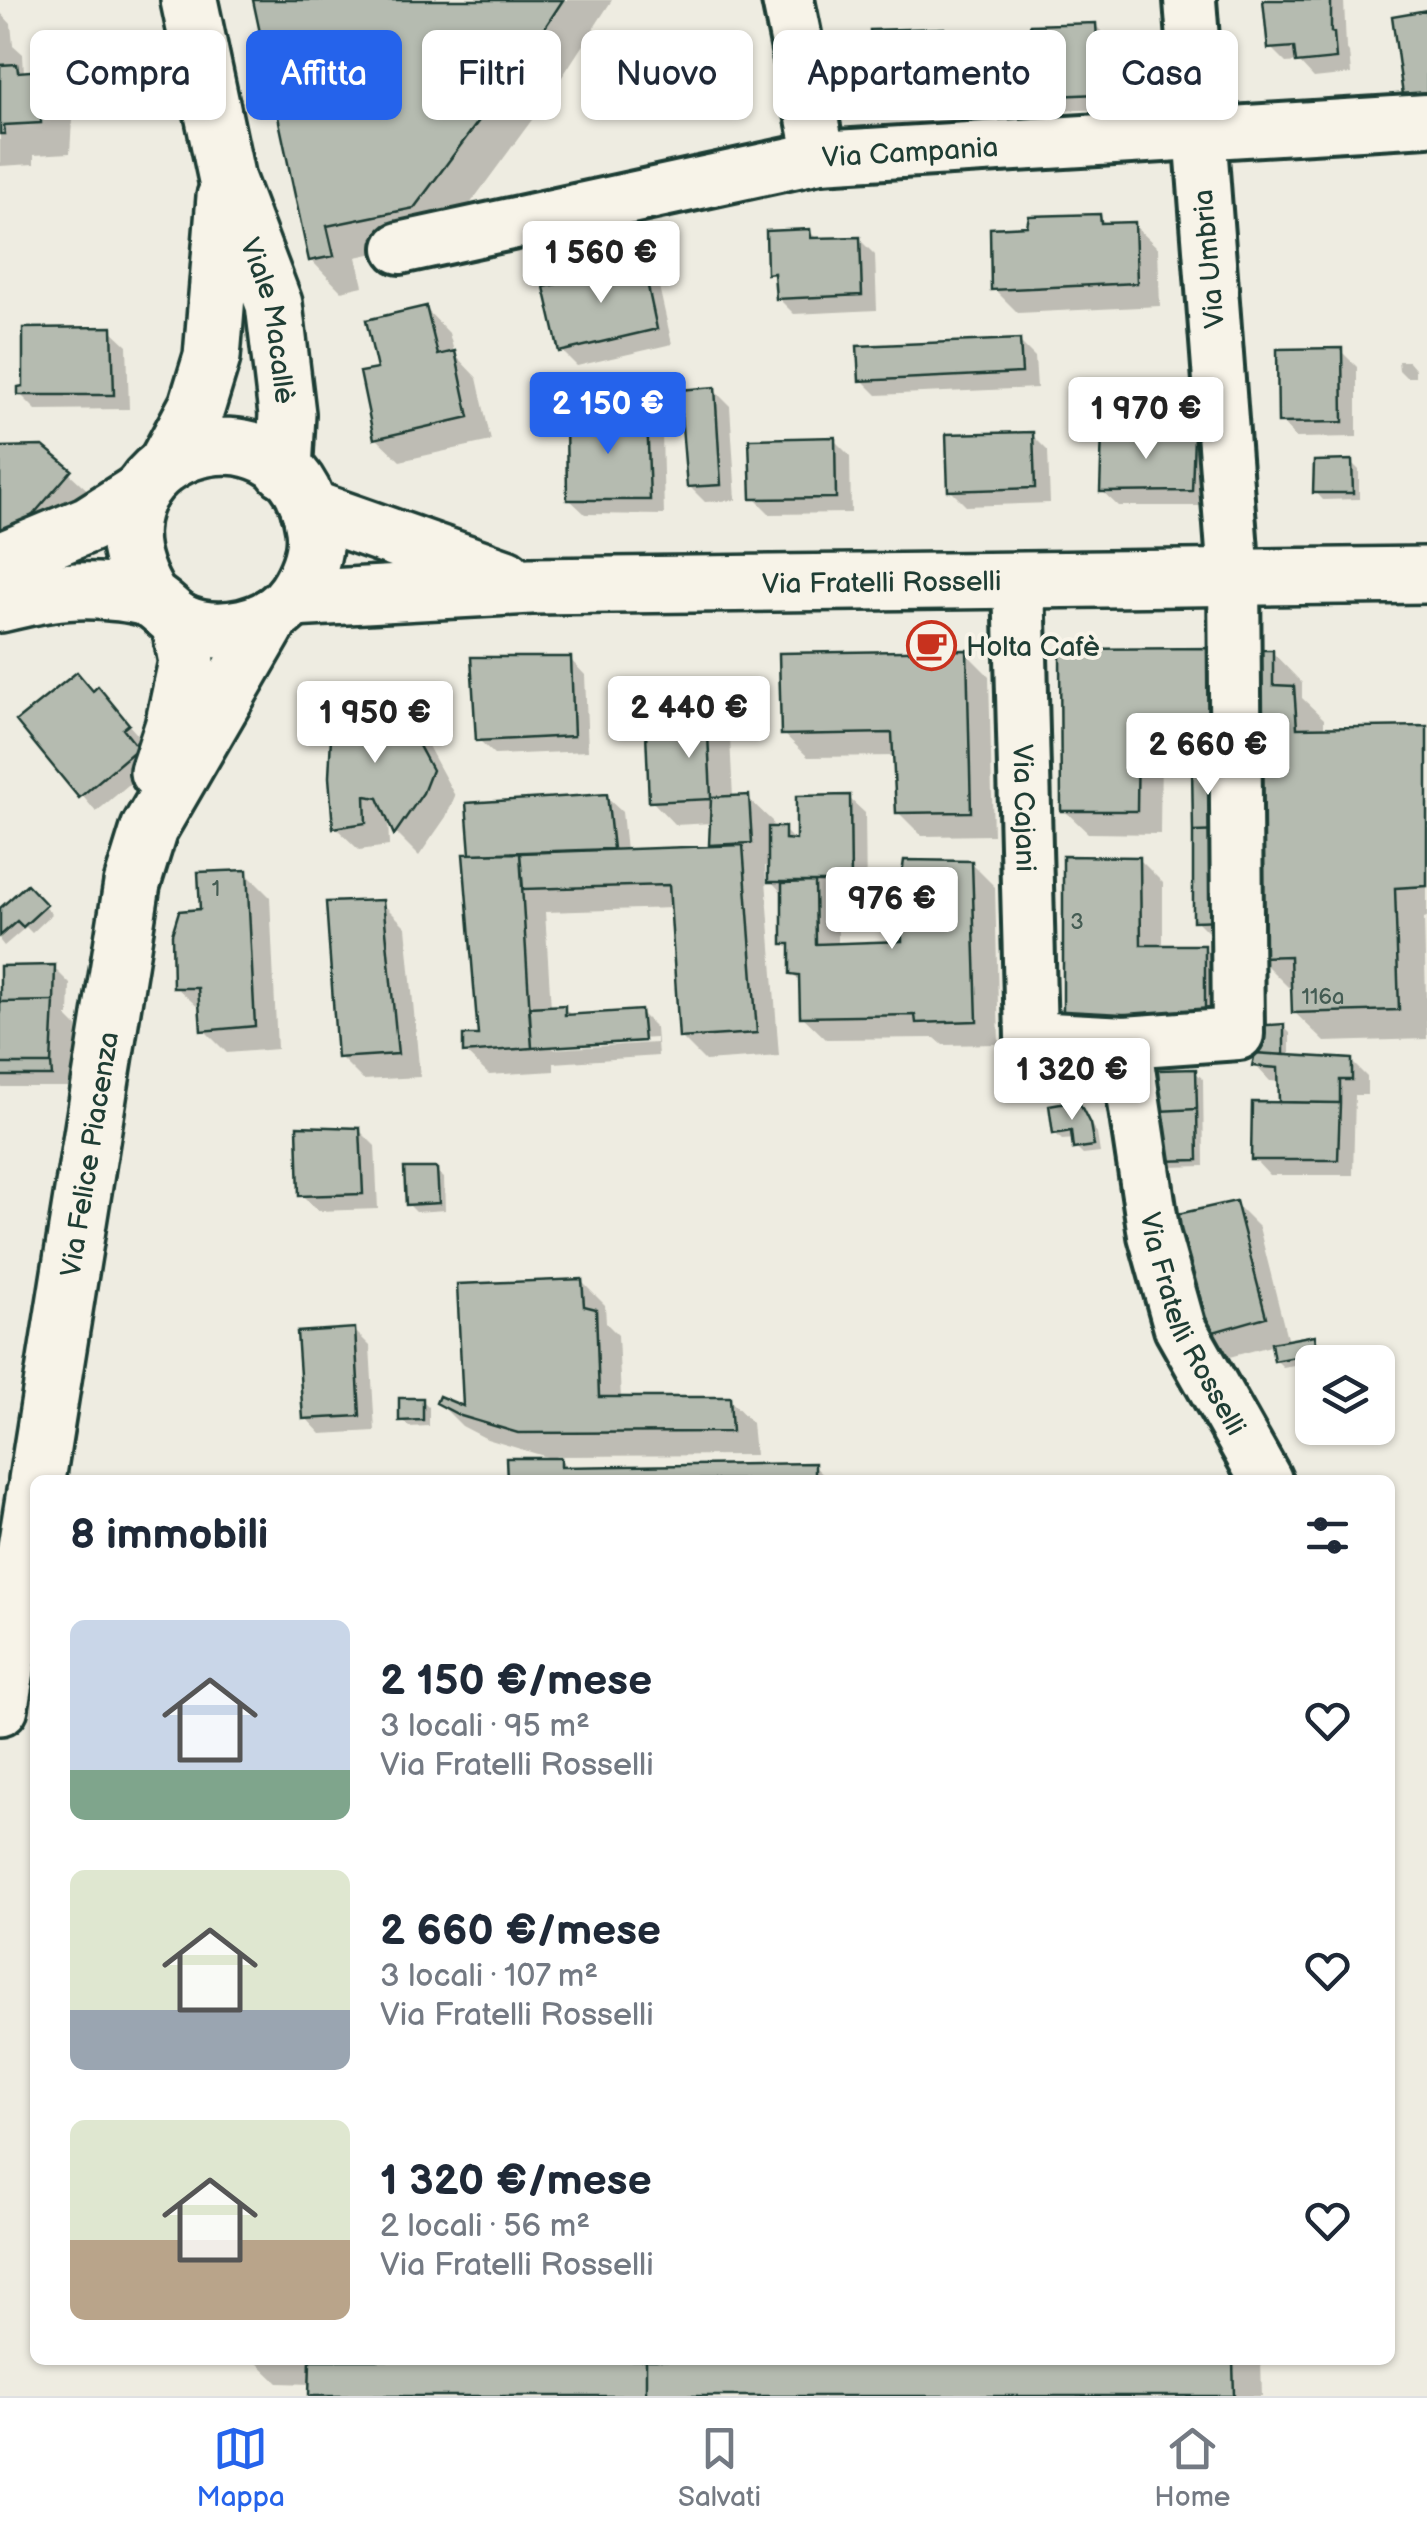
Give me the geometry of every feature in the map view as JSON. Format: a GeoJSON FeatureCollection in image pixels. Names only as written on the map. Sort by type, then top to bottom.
{"type":"FeatureCollection","features":[{"type":"Feature","properties":{"kind":"street","name":"Viale Macallè"},"geometry":{"type":"LineString","coordinates":[[189,0],[227,180],[274,304],[296,489]]}},
{"type":"Feature","properties":{"kind":"street"},"geometry":{"type":"LineString","coordinates":[[788,0],[820,157]]}},
{"type":"Feature","properties":{"kind":"street","name":"Via Umbria"},"geometry":{"type":"LineString","coordinates":[[1190,0],[1234,577]]}},
{"type":"Feature","properties":{"kind":"street","name":"Via Campania"},"geometry":{"type":"LineString","coordinates":[[400,248],[820,157],[1427,120]]}},
{"type":"Feature","properties":{"kind":"street","name":"Viale Macallè"},"geometry":{"type":"LineString","coordinates":[[154,476],[197,406],[212,357],[227,180]]}},
{"type":"Feature","properties":{"kind":"street"},"geometry":{"type":"LineString","coordinates":[[0,561],[89,524],[154,476],[206,446],[248,448],[268,457],[296,489],[314,531],[313,556],[305,578],[282,607],[243,628],[210,630],[165,610],[97,591],[46,593],[0,604]]}},
{"type":"Feature","properties":{"kind":"street"},"geometry":{"type":"LineString","coordinates":[[154,476],[130,518],[128,547],[136,575],[165,610]]}},
{"type":"Feature","properties":{"kind":"street","name":"Via Fratelli Rosselli"},"geometry":{"type":"LineString","coordinates":[[296,489],[532,586]]}},
{"type":"Feature","properties":{"kind":"street","name":"Via Fratelli Rosselli"},"geometry":{"type":"LineString","coordinates":[[282,607],[532,586],[1427,575]]}},
{"type":"Feature","properties":{"kind":"street"},"geometry":{"type":"LineString","coordinates":[[1125,1042],[1238,1034],[1234,577]]}},
{"type":"Feature","properties":{"kind":"street","name":"Via Cajani"},"geometry":{"type":"LineString","coordinates":[[1020,580],[1031,1037],[1125,1042]]}},
{"type":"Feature","properties":{"kind":"street","name":"Via Felice Piacenza"},"geometry":{"type":"LineString","coordinates":[[38,1475],[132,884],[150,829],[282,607]]}},
{"type":"Feature","properties":{"kind":"street","name":"Via Felice Piacenza"},"geometry":{"type":"LineString","coordinates":[[150,829],[152,787],[173,727],[187,662],[165,610]]}},
{"type":"Feature","properties":{"kind":"street","name":"Via Fratelli Rosselli"},"geometry":{"type":"LineString","coordinates":[[1125,1042],[1154,1235],[1180,1328],[1263,1475]]}},
{"type":"Feature","properties":{"kind":"street"},"geometry":{"type":"LineString","coordinates":[[0,1707],[30,1523]]}},
{"type":"Feature","properties":{"kind":"building"},"geometry":{"type":"Polygon","coordinates":[[[253,0],[563,0],[543,30],[422,30],[422,120],[479,120],[414,208],[327,226],[334,256],[309,261],[279,120],[402,120],[402,30],[259,30],[253,0]]]}},
{"type":"Feature","properties":{"kind":"building"},"geometry":{"type":"Polygon","coordinates":[[[1263,0],[1331,0],[1336,59],[1296,63],[1294,47],[1268,49],[1263,0]]]}},
{"type":"Feature","properties":{"kind":"building"},"geometry":{"type":"Polygon","coordinates":[[[1427,10],[1427,92],[1403,95],[1392,16],[1427,10]]]}},
{"type":"Feature","properties":{"kind":"building"},"geometry":{"type":"Polygon","coordinates":[[[1096,23],[1096,30],[1086,30],[1086,95],[1066,95],[1066,30],[1030,30],[1030,25],[1096,23]]]}},
{"type":"Feature","properties":{"kind":"building"},"geometry":{"type":"Polygon","coordinates":[[[944,28],[944,30],[870,30],[944,28]]]}},
{"type":"Feature","properties":{"kind":"building"},"geometry":{"type":"Polygon","coordinates":[[[17,64],[18,72],[30,71],[30,120],[41,123],[4,125],[5,134],[0,134],[0,65],[17,64]]]}},
{"type":"Feature","properties":{"kind":"building"},"geometry":{"type":"Polygon","coordinates":[[[1100,214],[1101,223],[1135,222],[1137,283],[991,290],[990,228],[1027,226],[1029,216],[1100,214]]]}},
{"type":"Feature","properties":{"kind":"building"},"geometry":{"type":"Polygon","coordinates":[[[810,229],[811,238],[860,237],[862,295],[776,299],[774,273],[767,274],[766,231],[810,229]]]}},
{"type":"Feature","properties":{"kind":"building"},"geometry":{"type":"Polygon","coordinates":[[[620,262],[622,268],[643,263],[657,329],[559,352],[544,287],[569,281],[567,275],[620,262]]]}},
{"type":"Feature","properties":{"kind":"building"},"geometry":{"type":"Polygon","coordinates":[[[426,306],[438,355],[455,351],[469,417],[374,439],[360,372],[377,369],[366,320],[426,306]]]}},
{"type":"Feature","properties":{"kind":"building"},"geometry":{"type":"Polygon","coordinates":[[[112,327],[114,395],[18,395],[18,387],[23,386],[23,328],[112,327]]]}},
{"type":"Feature","properties":{"kind":"building"},"geometry":{"type":"Polygon","coordinates":[[[1020,339],[1022,373],[859,381],[857,346],[1020,339]]]}},
{"type":"Feature","properties":{"kind":"building"},"geometry":{"type":"Polygon","coordinates":[[[1342,348],[1343,422],[1278,423],[1277,349],[1342,348]]]}},
{"type":"Feature","properties":{"kind":"building"},"geometry":{"type":"Polygon","coordinates":[[[715,387],[721,485],[687,487],[679,390],[715,387]]]}},
{"type":"Feature","properties":{"kind":"building"},"geometry":{"type":"Polygon","coordinates":[[[566,414],[647,414],[650,500],[567,500],[566,414]]]}},
{"type":"Feature","properties":{"kind":"building"},"geometry":{"type":"Polygon","coordinates":[[[1102,431],[1194,436],[1192,491],[1100,492],[1102,431]]]}},
{"type":"Feature","properties":{"kind":"building"},"geometry":{"type":"Polygon","coordinates":[[[1033,432],[1035,488],[948,491],[946,434],[1033,432]]]}},
{"type":"Feature","properties":{"kind":"building"},"geometry":{"type":"Polygon","coordinates":[[[835,437],[836,498],[751,499],[749,439],[835,437]]]}},
{"type":"Feature","properties":{"kind":"building"},"geometry":{"type":"Polygon","coordinates":[[[43,446],[72,470],[19,531],[0,537],[0,447],[43,446]]]}},
{"type":"Feature","properties":{"kind":"building"},"geometry":{"type":"Polygon","coordinates":[[[1352,460],[1353,493],[1313,493],[1314,461],[1352,460]]]}},
{"type":"Feature","properties":{"kind":"building"},"geometry":{"type":"Polygon","coordinates":[[[1220,648],[1221,727],[1138,729],[1137,811],[1061,811],[1060,649],[1220,648]]]}},
{"type":"Feature","properties":{"kind":"building"},"geometry":{"type":"Polygon","coordinates":[[[967,650],[971,812],[896,813],[892,733],[781,735],[779,653],[967,650]]]}},
{"type":"Feature","properties":{"kind":"building"},"geometry":{"type":"Polygon","coordinates":[[[1256,650],[1273,650],[1273,685],[1294,686],[1297,728],[1427,726],[1427,886],[1395,888],[1399,1010],[1292,1013],[1290,956],[1255,957],[1256,650]]]}},
{"type":"Feature","properties":{"kind":"building"},"geometry":{"type":"Polygon","coordinates":[[[471,657],[571,657],[574,736],[476,741],[471,657]]]}},
{"type":"Feature","properties":{"kind":"building"},"geometry":{"type":"Polygon","coordinates":[[[77,672],[93,691],[98,686],[129,724],[123,729],[138,748],[79,798],[16,721],[77,672]]]}},
{"type":"Feature","properties":{"kind":"building"},"geometry":{"type":"Polygon","coordinates":[[[677,684],[678,693],[706,692],[711,797],[749,795],[752,843],[709,845],[711,799],[649,802],[644,686],[677,684]]]}},
{"type":"Feature","properties":{"kind":"building"},"geometry":{"type":"Polygon","coordinates":[[[370,701],[396,703],[432,770],[423,793],[394,835],[378,798],[365,796],[366,823],[333,828],[329,777],[332,717],[362,714],[370,701]]]}},
{"type":"Feature","properties":{"kind":"building"},"geometry":{"type":"Polygon","coordinates":[[[1192,763],[1224,764],[1225,831],[1193,832],[1192,763]]]}},
{"type":"Feature","properties":{"kind":"building"},"geometry":{"type":"Polygon","coordinates":[[[607,794],[613,849],[470,854],[466,803],[607,794]]]}},
{"type":"Feature","properties":{"kind":"building"},"geometry":{"type":"Polygon","coordinates":[[[850,795],[851,882],[768,882],[768,827],[785,827],[785,839],[796,840],[796,796],[850,795]]]}},
{"type":"Feature","properties":{"kind":"building"},"geometry":{"type":"Polygon","coordinates":[[[1225,831],[1226,920],[1193,921],[1193,832],[1225,831]]]}},
{"type":"Feature","properties":{"kind":"building"},"geometry":{"type":"Polygon","coordinates":[[[743,845],[757,1033],[679,1038],[669,885],[523,889],[520,853],[743,845]]]}},
{"type":"Feature","properties":{"kind":"building"},"geometry":{"type":"Polygon","coordinates":[[[520,853],[532,1048],[463,1053],[463,1035],[478,1035],[463,854],[520,853]]]}},
{"type":"Feature","properties":{"kind":"building"},"geometry":{"type":"Polygon","coordinates":[[[1063,856],[1140,857],[1141,945],[1205,945],[1205,1019],[1063,1018],[1063,856]]]}},
{"type":"Feature","properties":{"kind":"building"},"geometry":{"type":"Polygon","coordinates":[[[904,860],[972,861],[977,1021],[916,1023],[915,1015],[800,1017],[799,975],[790,974],[790,944],[782,944],[782,883],[815,882],[816,944],[902,941],[904,860]]]}},
{"type":"Feature","properties":{"kind":"building"},"geometry":{"type":"Polygon","coordinates":[[[247,870],[255,1026],[201,1031],[198,988],[173,988],[172,934],[179,911],[200,909],[198,872],[247,870]]]}},
{"type":"Feature","properties":{"kind":"building"},"geometry":{"type":"Polygon","coordinates":[[[27,884],[47,905],[23,927],[17,921],[0,936],[0,908],[27,884]]]}},
{"type":"Feature","properties":{"kind":"building"},"geometry":{"type":"Polygon","coordinates":[[[383,900],[398,1054],[337,1058],[326,902],[383,900]]]}},
{"type":"Feature","properties":{"kind":"building"},"geometry":{"type":"Polygon","coordinates":[[[55,965],[54,1001],[0,1002],[0,966],[55,965]]]}},
{"type":"Feature","properties":{"kind":"building"},"geometry":{"type":"Polygon","coordinates":[[[54,1001],[51,1064],[0,1064],[0,1002],[54,1001]]]}},
{"type":"Feature","properties":{"kind":"building"},"geometry":{"type":"Polygon","coordinates":[[[565,1005],[565,1015],[641,1010],[644,1041],[532,1048],[529,1007],[565,1005]]]}},
{"type":"Feature","properties":{"kind":"building"},"geometry":{"type":"Polygon","coordinates":[[[1284,1024],[1284,1055],[1255,1053],[1254,1026],[1284,1024]]]}},
{"type":"Feature","properties":{"kind":"building"},"geometry":{"type":"Polygon","coordinates":[[[1255,1053],[1352,1059],[1352,1080],[1340,1080],[1340,1103],[1279,1102],[1278,1068],[1252,1066],[1255,1053]]]}},
{"type":"Feature","properties":{"kind":"building"},"geometry":{"type":"Polygon","coordinates":[[[0,1064],[51,1064],[52,1076],[0,1076],[0,1064]]]}},
{"type":"Feature","properties":{"kind":"building"},"geometry":{"type":"Polygon","coordinates":[[[1196,1069],[1197,1109],[1159,1111],[1158,1070],[1196,1069]]]}},
{"type":"Feature","properties":{"kind":"building"},"geometry":{"type":"Polygon","coordinates":[[[1078,1100],[1090,1124],[1094,1146],[1073,1149],[1071,1131],[1053,1134],[1049,1105],[1078,1100]]]}},
{"type":"Feature","properties":{"kind":"building"},"geometry":{"type":"Polygon","coordinates":[[[1252,1102],[1340,1103],[1338,1160],[1251,1160],[1252,1102]]]}},
{"type":"Feature","properties":{"kind":"building"},"geometry":{"type":"Polygon","coordinates":[[[1197,1109],[1198,1160],[1160,1161],[1159,1111],[1197,1109]]]}},
{"type":"Feature","properties":{"kind":"building"},"geometry":{"type":"Polygon","coordinates":[[[297,1126],[360,1128],[363,1194],[299,1196],[297,1126]]]}},
{"type":"Feature","properties":{"kind":"building"},"geometry":{"type":"Polygon","coordinates":[[[404,1168],[437,1168],[439,1203],[406,1205],[404,1168]]]}},
{"type":"Feature","properties":{"kind":"building"},"geometry":{"type":"Polygon","coordinates":[[[1236,1201],[1266,1317],[1196,1337],[1169,1216],[1236,1201]]]}},
{"type":"Feature","properties":{"kind":"building"},"geometry":{"type":"Polygon","coordinates":[[[582,1279],[584,1306],[596,1309],[599,1397],[730,1397],[732,1432],[518,1433],[461,1416],[436,1403],[439,1396],[463,1406],[457,1284],[582,1279]]]}},
{"type":"Feature","properties":{"kind":"building"},"geometry":{"type":"Polygon","coordinates":[[[355,1328],[360,1416],[303,1419],[297,1332],[355,1328]]]}},
{"type":"Feature","properties":{"kind":"building"},"geometry":{"type":"Polygon","coordinates":[[[1315,1335],[1316,1345],[1295,1345],[1295,1357],[1274,1361],[1271,1343],[1315,1335]]]}},
{"type":"Feature","properties":{"kind":"building"},"geometry":{"type":"Polygon","coordinates":[[[399,1398],[423,1398],[423,1420],[399,1421],[399,1398]]]}},
{"type":"Feature","properties":{"kind":"building"},"geometry":{"type":"Polygon","coordinates":[[[506,1458],[561,1458],[561,1467],[815,1463],[815,1475],[507,1475],[506,1458]]]}},
{"type":"Feature","properties":{"kind":"building"},"geometry":{"type":"Polygon","coordinates":[[[310,2365],[646,2365],[646,2396],[309,2396],[310,2365]]]}},
{"type":"Feature","properties":{"kind":"building"},"geometry":{"type":"Polygon","coordinates":[[[646,2365],[1233,2365],[1234,2396],[646,2396],[646,2365]]]}},
{"type":"Feature","properties":{"kind":"place","name":"Holta Cafè"},"geometry":{"type":"Point","coordinates":[931,646]}}]}
